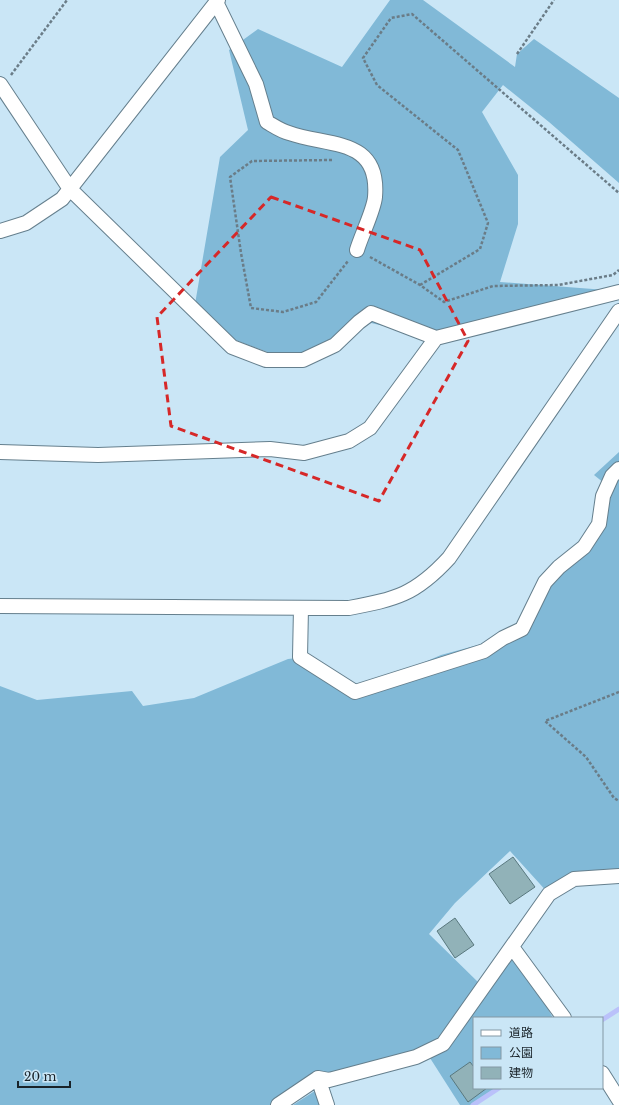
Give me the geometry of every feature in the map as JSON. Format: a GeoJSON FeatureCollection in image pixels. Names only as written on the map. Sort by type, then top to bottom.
{"type":"FeatureCollection","features":[{"type":"Feature","properties":{"kind":"street"},"geometry":{"type":"LineString","coordinates":[[0,231],[26,223],[62,199],[217,1],[256,84],[267,122],[289,133],[341,145],[362,155],[374,171],[376,199],[357,250]]}},
{"type":"Feature","properties":{"kind":"street"},"geometry":{"type":"LineString","coordinates":[[1,86],[70,189],[232,347],[266,360],[303,360],[335,346],[359,322],[371,313],[436,338],[619,292]]}},
{"type":"Feature","properties":{"kind":"street"},"geometry":{"type":"LineString","coordinates":[[0,606],[349,608],[388,600],[411,591],[432,576],[449,558],[619,311]]}},
{"type":"Feature","properties":{"kind":"street"},"geometry":{"type":"LineString","coordinates":[[0,452],[98,455],[270,449],[304,453],[349,441],[370,428],[436,338]]}},
{"type":"Feature","properties":{"kind":"street"},"geometry":{"type":"LineString","coordinates":[[301,608],[300,657],[355,692],[484,651],[503,638],[522,629],[545,582],[559,566],[584,547],[599,524],[604,496],[612,476],[619,469]]}},
{"type":"Feature","properties":{"kind":"street"},"geometry":{"type":"LineString","coordinates":[[278,1105],[318,1078],[329,1080],[416,1057],[443,1044],[549,894],[574,879],[619,876]]}},
{"type":"Feature","properties":{"kind":"street"},"geometry":{"type":"LineString","coordinates":[[512,947],[563,1017]]}},
{"type":"Feature","properties":{"kind":"street"},"geometry":{"type":"LineString","coordinates":[[603,1076],[619,1100]]}},
{"type":"Feature","properties":{"kind":"street"},"geometry":{"type":"LineString","coordinates":[[318,1078],[327,1105]]}},
{"type":"Feature","properties":{"kind":"path"},"geometry":{"type":"LineString","coordinates":[[1,86],[67,0]]}},
{"type":"Feature","properties":{"kind":"path"},"geometry":{"type":"LineString","coordinates":[[517,54],[554,0]]}},
{"type":"Feature","properties":{"kind":"path"},"geometry":{"type":"LineString","coordinates":[[420,285],[480,249],[488,224],[458,150],[377,85],[363,58],[391,18],[412,14],[619,193]]}},
{"type":"Feature","properties":{"kind":"path"},"geometry":{"type":"LineString","coordinates":[[336,160],[252,161],[230,177],[251,308],[283,312],[316,302],[357,250],[420,285],[444,302],[493,286],[558,285],[613,275],[619,270]]}},
{"type":"Feature","properties":{"kind":"path"},"geometry":{"type":"LineString","coordinates":[[619,692],[545,721],[586,757],[614,798],[619,801]]}},
{"type":"Feature","properties":{"kind":"highlighted area"},"geometry":{"type":"Polygon","coordinates":[[[271,197],[420,250],[468,341],[379,501],[171,426],[157,317],[271,197]]]}},
{"type":"Feature","properties":{"kind":"green space"},"geometry":{"type":"Polygon","coordinates":[[[390,0],[423,0],[515,67],[517,54],[534,39],[619,98],[619,183],[549,122],[503,85],[482,112],[518,175],[518,224],[500,282],[619,291],[436,338],[371,323],[289,360],[219,334],[194,310],[220,157],[248,130],[229,50],[258,29],[342,67],[390,0]]]}},
{"type":"Feature","properties":{"kind":"green space"},"geometry":{"type":"Polygon","coordinates":[[[619,452],[619,468],[604,483],[594,475],[619,452]]]}},
{"type":"Feature","properties":{"kind":"green space"},"geometry":{"type":"Polygon","coordinates":[[[619,469],[619,874],[610,874],[549,894],[510,851],[455,903],[429,934],[480,984],[446,1041],[517,953],[552,1017],[473,1017],[473,1089],[497,1089],[473,1105],[460,1105],[430,1058],[442,1045],[318,1078],[280,1105],[0,1105],[0,686],[37,700],[132,691],[143,706],[194,698],[288,659],[297,658],[355,692],[441,655],[518,634],[545,582],[585,549],[619,469]]]}},
{"type":"Feature","properties":{"kind":"green space"},"geometry":{"type":"Polygon","coordinates":[[[321,1087],[327,1105],[293,1105],[321,1087]]]}},
{"type":"Feature","properties":{"kind":"building"},"geometry":{"type":"Polygon","coordinates":[[[513,857],[535,887],[510,904],[489,874],[513,857]]]}},
{"type":"Feature","properties":{"kind":"building"},"geometry":{"type":"Polygon","coordinates":[[[455,918],[474,945],[455,958],[437,931],[455,918]]]}},
{"type":"Feature","properties":{"kind":"building"},"geometry":{"type":"Polygon","coordinates":[[[470,1062],[473,1066],[473,1089],[486,1089],[468,1102],[450,1076],[470,1062]]]}},
{"type":"Feature","properties":{"kind":"waterway"},"geometry":{"type":"LineString","coordinates":[[603,1019],[619,1009]]}},
{"type":"Feature","properties":{"kind":"waterway"},"geometry":{"type":"LineString","coordinates":[[473,1105],[497,1089]]}}]}
